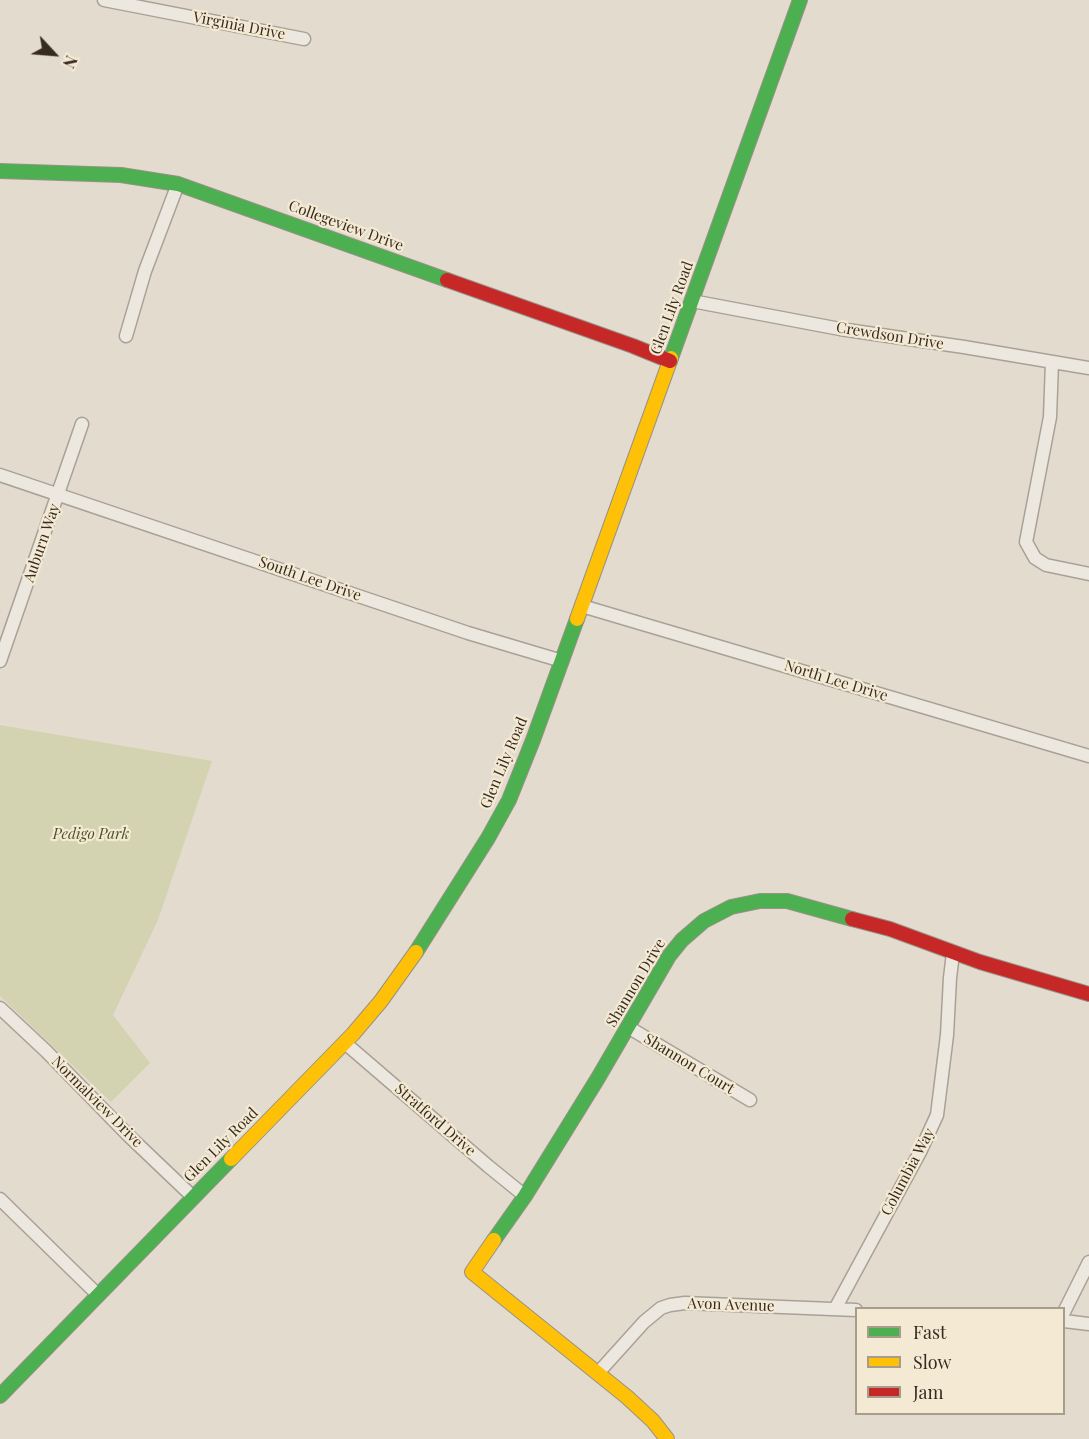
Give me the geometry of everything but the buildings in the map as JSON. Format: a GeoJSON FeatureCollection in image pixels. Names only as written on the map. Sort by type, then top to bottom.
{"type":"FeatureCollection","features":[{"type":"Feature","properties":{"kind":"street","name":"Virginia Drive"},"geometry":{"type":"LineString","coordinates":[[104,0],[304,39]]}},
{"type":"Feature","properties":{"kind":"street","name":"Glen Lily Road"},"geometry":{"type":"LineString","coordinates":[[0,1396],[345,1043],[408,965],[488,838],[510,795],[533,740],[800,0]]}},
{"type":"Feature","properties":{"kind":"street","name":"Collegeview Drive"},"geometry":{"type":"LineString","coordinates":[[0,171],[121,175],[178,184],[626,344],[670,362]]}},
{"type":"Feature","properties":{"kind":"street"},"geometry":{"type":"LineString","coordinates":[[126,336],[145,271],[178,184]]}},
{"type":"Feature","properties":{"kind":"street","name":"Crewdson Drive"},"geometry":{"type":"LineString","coordinates":[[692,301],[851,331],[1089,368]]}},
{"type":"Feature","properties":{"kind":"street"},"geometry":{"type":"LineString","coordinates":[[1052,362],[1050,417],[1026,542],[1035,558],[1046,565],[1089,574]]}},
{"type":"Feature","properties":{"kind":"street","name":"Auburn Way"},"geometry":{"type":"LineString","coordinates":[[0,661],[5,631],[58,494],[82,424]]}},
{"type":"Feature","properties":{"kind":"street","name":"South Lee Drive"},"geometry":{"type":"LineString","coordinates":[[0,475],[468,633],[562,662]]}},
{"type":"Feature","properties":{"kind":"street","name":"North Lee Drive"},"geometry":{"type":"LineString","coordinates":[[582,606],[1089,756]]}},
{"type":"Feature","properties":{"kind":"street","name":"Shannon Drive"},"geometry":{"type":"LineString","coordinates":[[598,1373],[472,1272],[525,1196],[669,956],[682,940],[704,921],[740,904],[769,900],[787,902],[890,929],[980,962],[1089,994]]}},
{"type":"Feature","properties":{"kind":"street","name":"Columbia Way"},"geometry":{"type":"LineString","coordinates":[[835,1309],[920,1152],[937,1115],[947,1035],[953,953]]}},
{"type":"Feature","properties":{"kind":"street","name":"Normalview Drive"},"geometry":{"type":"LineString","coordinates":[[0,1008],[193,1197]]}},
{"type":"Feature","properties":{"kind":"street","name":"Shannon Court"},"geometry":{"type":"LineString","coordinates":[[628,1027],[750,1100]]}},
{"type":"Feature","properties":{"kind":"street","name":"Stratford Drive"},"geometry":{"type":"LineString","coordinates":[[345,1043],[525,1196]]}},
{"type":"Feature","properties":{"kind":"street"},"geometry":{"type":"LineString","coordinates":[[0,1199],[98,1295]]}},
{"type":"Feature","properties":{"kind":"street"},"geometry":{"type":"LineString","coordinates":[[1065,1310],[1089,1262]]}},
{"type":"Feature","properties":{"kind":"street","name":"Avon Avenue"},"geometry":{"type":"LineString","coordinates":[[598,1373],[644,1322],[661,1308],[669,1305],[685,1303],[855,1310]]}},
{"type":"Feature","properties":{"kind":"street"},"geometry":{"type":"LineString","coordinates":[[1065,1321],[1089,1324]]}},
{"type":"Feature","properties":{"kind":"street"},"geometry":{"type":"LineString","coordinates":[[598,1373],[653,1421],[667,1439]]}},
{"type":"Feature","properties":{"kind":"green space","name":"Pedigo Park"},"geometry":{"type":"Polygon","coordinates":[[[0,725],[212,761],[158,920],[113,1015],[150,1063],[111,1102],[0,996],[0,725]]]}},
{"type":"Feature","properties":{"kind":"traffic: fast"},"geometry":{"type":"LineString","coordinates":[[671,358],[800,0]]}},
{"type":"Feature","properties":{"kind":"traffic: fast"},"geometry":{"type":"LineString","coordinates":[[0,171],[121,175],[178,184],[447,280]]}},
{"type":"Feature","properties":{"kind":"traffic: fast"},"geometry":{"type":"LineString","coordinates":[[416,952],[488,838],[509,800],[577,619]]}},
{"type":"Feature","properties":{"kind":"traffic: fast"},"geometry":{"type":"LineString","coordinates":[[494,1240],[525,1196],[598,1078],[669,956],[682,940],[704,921],[731,907],[760,901],[787,901],[852,919]]}},
{"type":"Feature","properties":{"kind":"traffic: fast"},"geometry":{"type":"LineString","coordinates":[[0,1396],[231,1159]]}},
{"type":"Feature","properties":{"kind":"traffic: slow"},"geometry":{"type":"LineString","coordinates":[[577,619],[671,358]]}},
{"type":"Feature","properties":{"kind":"traffic: slow"},"geometry":{"type":"LineString","coordinates":[[231,1159],[353,1034],[381,1001],[416,952]]}},
{"type":"Feature","properties":{"kind":"traffic: slow"},"geometry":{"type":"LineString","coordinates":[[494,1240],[472,1272],[627,1397],[653,1421],[667,1439]]}},
{"type":"Feature","properties":{"kind":"traffic: jam"},"geometry":{"type":"LineString","coordinates":[[447,280],[670,361]]}},
{"type":"Feature","properties":{"kind":"traffic: jam"},"geometry":{"type":"LineString","coordinates":[[852,919],[890,929],[980,962],[1089,994]]}}]}
